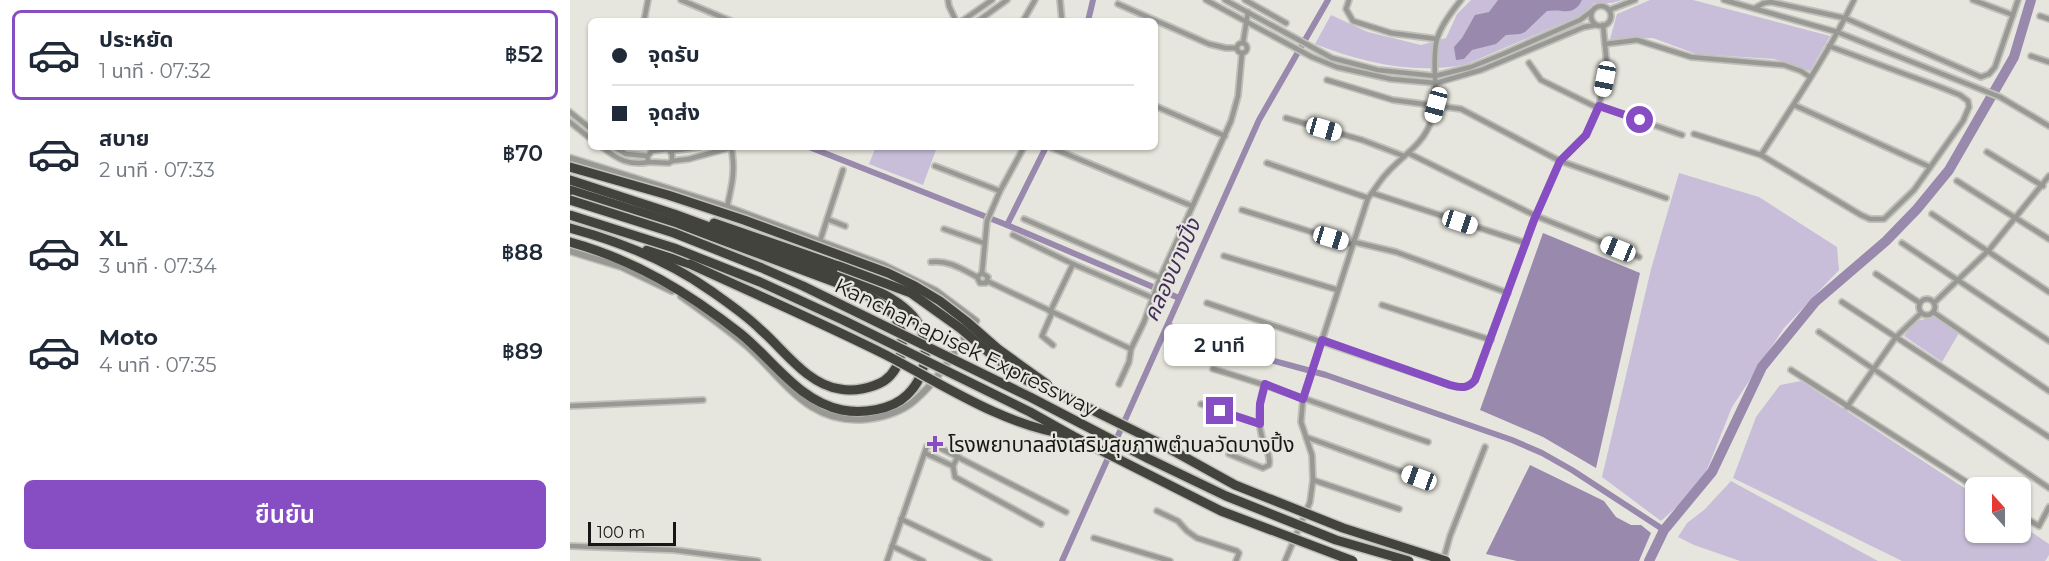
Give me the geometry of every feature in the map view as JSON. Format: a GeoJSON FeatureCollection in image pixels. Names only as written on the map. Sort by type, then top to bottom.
{"type":"FeatureCollection","features":[{"type":"Feature","properties":{"kind":"highway"},"geometry":{"type":"LineString","coordinates":[[570,167],[744,220],[888,273],[915,286],[949,308],[998,350],[1064,396]]}},
{"type":"Feature","properties":{"kind":"highway"},"geometry":{"type":"LineString","coordinates":[[570,180],[674,214],[859,282],[899,304],[913,316],[925,339],[923,368],[906,396],[891,406],[870,410],[844,410],[823,404],[798,387],[744,337],[681,289],[616,258],[570,242]]}},
{"type":"Feature","properties":{"kind":"highway"},"geometry":{"type":"LineString","coordinates":[[570,190],[684,226],[856,290],[877,300],[892,314],[900,328],[902,347],[896,368],[884,381],[868,387],[852,390],[829,387],[809,375],[760,329],[708,289],[648,256],[581,231]]}},
{"type":"Feature","properties":{"kind":"highway","name":"Kanchanapisek Expressway"},"geometry":{"type":"LineString","coordinates":[[570,200],[674,233],[762,267],[1030,397],[1226,496],[1336,540],[1409,561]]}},
{"type":"Feature","properties":{"kind":"highway","name":"Kanchanapisek Expressway"},"geometry":{"type":"LineString","coordinates":[[570,214],[674,248],[759,282],[1030,412],[1221,511],[1353,561]]}},
{"type":"Feature","properties":{"kind":"highway"},"geometry":{"type":"LineString","coordinates":[[674,214],[714,224],[839,266],[910,293],[960,328],[1019,376],[1161,444],[1235,485],[1343,528],[1444,561]]}},
{"type":"Feature","properties":{"kind":"highway"},"geometry":{"type":"LineString","coordinates":[[570,228],[690,264],[840,332],[1017,421],[1047,432],[1071,435]]}},
{"type":"Feature","properties":{"kind":"street"},"geometry":{"type":"LineString","coordinates":[[645,18],[648,0]]}},
{"type":"Feature","properties":{"kind":"street"},"geometry":{"type":"LineString","coordinates":[[681,0],[724,18]]}},
{"type":"Feature","properties":{"kind":"street"},"geometry":{"type":"LineString","coordinates":[[948,0],[955,18]]}},
{"type":"Feature","properties":{"kind":"street"},"geometry":{"type":"LineString","coordinates":[[966,18],[992,0]]}},
{"type":"Feature","properties":{"kind":"street"},"geometry":{"type":"LineString","coordinates":[[982,18],[1007,0]]}},
{"type":"Feature","properties":{"kind":"street"},"geometry":{"type":"LineString","coordinates":[[1025,18],[1035,0]]}},
{"type":"Feature","properties":{"kind":"street"},"geometry":{"type":"LineString","coordinates":[[1060,0],[1062,18]]}},
{"type":"Feature","properties":{"kind":"street"},"geometry":{"type":"LineString","coordinates":[[1206,0],[1312,57],[1353,72],[1391,79],[1436,83],[1481,70],[1584,27],[1603,26],[1610,20],[1609,10]]}},
{"type":"Feature","properties":{"kind":"street"},"geometry":{"type":"LineString","coordinates":[[1225,0],[1332,58],[1378,70],[1436,76],[1461,70],[1503,54],[1580,20],[1595,7],[1601,6],[1609,10],[1635,0]]}},
{"type":"Feature","properties":{"kind":"street"},"geometry":{"type":"LineString","coordinates":[[1245,0],[1286,23]]}},
{"type":"Feature","properties":{"kind":"street"},"geometry":{"type":"LineString","coordinates":[[1348,0],[1346,9],[1353,21],[1391,33],[1437,39]]}},
{"type":"Feature","properties":{"kind":"street"},"geometry":{"type":"LineString","coordinates":[[1285,561],[1310,502],[1313,480],[1312,455],[1301,422],[1303,399],[1368,198],[1377,184],[1425,134],[1436,105],[1437,39],[1450,14],[1461,0]]}},
{"type":"Feature","properties":{"kind":"street"},"geometry":{"type":"LineString","coordinates":[[1724,0],[1837,32],[2000,97],[2049,126]]}},
{"type":"Feature","properties":{"kind":"street"},"geometry":{"type":"LineString","coordinates":[[1761,155],[1794,105],[1854,0]]}},
{"type":"Feature","properties":{"kind":"street"},"geometry":{"type":"LineString","coordinates":[[1973,0],[2013,15]]}},
{"type":"Feature","properties":{"kind":"street"},"geometry":{"type":"LineString","coordinates":[[1755,8],[1771,2],[1845,18],[1981,77],[1989,74],[1995,67],[2018,0]]}},
{"type":"Feature","properties":{"kind":"street"},"geometry":{"type":"LineString","coordinates":[[1118,3],[1151,18]]}},
{"type":"Feature","properties":{"kind":"street"},"geometry":{"type":"LineString","coordinates":[[1592,11],[1592,20],[1596,25]]}},
{"type":"Feature","properties":{"kind":"street"},"geometry":{"type":"LineString","coordinates":[[1243,43],[1248,12]]}},
{"type":"Feature","properties":{"kind":"street"},"geometry":{"type":"LineString","coordinates":[[2040,16],[2049,19]]}},
{"type":"Feature","properties":{"kind":"street"},"geometry":{"type":"LineString","coordinates":[[1158,21],[1209,44],[1237,48],[1242,53]]}},
{"type":"Feature","properties":{"kind":"street"},"geometry":{"type":"LineString","coordinates":[[1207,303],[1450,385],[1466,387],[1475,380],[1536,216],[1560,161],[1586,135],[1598,107],[1607,66],[1603,26]]}},
{"type":"Feature","properties":{"kind":"street"},"geometry":{"type":"LineString","coordinates":[[1605,44],[1637,40],[1690,57],[1784,65],[1810,77]]}},
{"type":"Feature","properties":{"kind":"street"},"geometry":{"type":"LineString","coordinates":[[1237,48],[1243,43]]}},
{"type":"Feature","properties":{"kind":"street"},"geometry":{"type":"LineString","coordinates":[[1242,53],[1248,48],[1243,43]]}},
{"type":"Feature","properties":{"kind":"street"},"geometry":{"type":"LineString","coordinates":[[1694,134],[1761,155],[1861,214],[1877,220],[1892,214],[1914,190],[1967,114],[1968,101],[1940,87],[1829,46]]}},
{"type":"Feature","properties":{"kind":"street"},"geometry":{"type":"LineString","coordinates":[[1119,384],[1159,280],[1225,136],[1238,96],[1242,53]]}},
{"type":"Feature","properties":{"kind":"street"},"geometry":{"type":"LineString","coordinates":[[2031,56],[2049,63]]}},
{"type":"Feature","properties":{"kind":"street"},"geometry":{"type":"LineString","coordinates":[[1529,63],[1540,80],[1598,107],[1682,135]]}},
{"type":"Feature","properties":{"kind":"street"},"geometry":{"type":"LineString","coordinates":[[1327,80],[1373,95],[1461,109],[1560,161],[1666,198]]}},
{"type":"Feature","properties":{"kind":"street"},"geometry":{"type":"LineString","coordinates":[[1794,105],[1930,166]]}},
{"type":"Feature","properties":{"kind":"street"},"geometry":{"type":"LineString","coordinates":[[1158,107],[1225,136]]}},
{"type":"Feature","properties":{"kind":"street"},"geometry":{"type":"LineString","coordinates":[[570,112],[588,127]]}},
{"type":"Feature","properties":{"kind":"street"},"geometry":{"type":"LineString","coordinates":[[1286,118],[1406,154],[1536,216],[1639,257]]}},
{"type":"Feature","properties":{"kind":"street"},"geometry":{"type":"LineString","coordinates":[[570,122],[588,137]]}},
{"type":"Feature","properties":{"kind":"street"},"geometry":{"type":"LineString","coordinates":[[606,150],[617,159],[640,164],[669,163],[720,150]]}},
{"type":"Feature","properties":{"kind":"street"},"geometry":{"type":"LineString","coordinates":[[619,150],[626,154],[647,156],[654,150]]}},
{"type":"Feature","properties":{"kind":"street"},"geometry":{"type":"LineString","coordinates":[[672,161],[671,151],[676,150]]}},
{"type":"Feature","properties":{"kind":"street"},"geometry":{"type":"LineString","coordinates":[[681,160],[684,150]]}},
{"type":"Feature","properties":{"kind":"street"},"geometry":{"type":"LineString","coordinates":[[728,207],[735,173],[732,150]]}},
{"type":"Feature","properties":{"kind":"street"},"geometry":{"type":"LineString","coordinates":[[977,277],[982,273],[985,227],[990,212],[1022,150]]}},
{"type":"Feature","properties":{"kind":"street"},"geometry":{"type":"LineString","coordinates":[[1057,150],[1192,206]]}},
{"type":"Feature","properties":{"kind":"street"},"geometry":{"type":"LineString","coordinates":[[1987,152],[2043,186]]}},
{"type":"Feature","properties":{"kind":"street"},"geometry":{"type":"LineString","coordinates":[[647,156],[649,162]]}},
{"type":"Feature","properties":{"kind":"street"},"geometry":{"type":"LineString","coordinates":[[570,158],[728,207],[883,265],[921,282],[976,321],[928,388],[906,407],[893,413],[861,419],[836,417],[800,400],[744,344],[675,292],[622,267],[570,250]]}},
{"type":"Feature","properties":{"kind":"street"},"geometry":{"type":"LineString","coordinates":[[1267,163],[1368,198]]}},
{"type":"Feature","properties":{"kind":"street"},"geometry":{"type":"LineString","coordinates":[[935,166],[1000,191]]}},
{"type":"Feature","properties":{"kind":"street"},"geometry":{"type":"LineString","coordinates":[[603,169],[604,180],[611,192]]}},
{"type":"Feature","properties":{"kind":"street"},"geometry":{"type":"LineString","coordinates":[[820,241],[843,171]]}},
{"type":"Feature","properties":{"kind":"street"},"geometry":{"type":"LineString","coordinates":[[1921,313],[1928,315],[1933,312],[1934,303],[1989,250],[2049,176]]}},
{"type":"Feature","properties":{"kind":"street"},"geometry":{"type":"LineString","coordinates":[[1957,181],[2049,239]]}},
{"type":"Feature","properties":{"kind":"street"},"geometry":{"type":"LineString","coordinates":[[1372,193],[1526,243]]}},
{"type":"Feature","properties":{"kind":"street"},"geometry":{"type":"LineString","coordinates":[[1242,210],[1354,244],[1396,252],[1508,292]]}},
{"type":"Feature","properties":{"kind":"street"},"geometry":{"type":"LineString","coordinates":[[1932,214],[2049,292]]}},
{"type":"Feature","properties":{"kind":"street"},"geometry":{"type":"LineString","coordinates":[[827,219],[845,226]]}},
{"type":"Feature","properties":{"kind":"street"},"geometry":{"type":"LineString","coordinates":[[1024,219],[1159,280]]}},
{"type":"Feature","properties":{"kind":"street"},"geometry":{"type":"LineString","coordinates":[[944,229],[984,243]]}},
{"type":"Feature","properties":{"kind":"street"},"geometry":{"type":"LineString","coordinates":[[1013,235],[1073,264],[1153,296]]}},
{"type":"Feature","properties":{"kind":"street"},"geometry":{"type":"LineString","coordinates":[[1902,243],[1958,278],[2049,341]]}},
{"type":"Feature","properties":{"kind":"street"},"geometry":{"type":"LineString","coordinates":[[1224,256],[1338,290]]}},
{"type":"Feature","properties":{"kind":"street"},"geometry":{"type":"LineString","coordinates":[[931,262],[948,262],[977,277],[980,283],[987,281]]}},
{"type":"Feature","properties":{"kind":"street"},"geometry":{"type":"LineString","coordinates":[[1053,345],[1042,336],[1073,264]]}},
{"type":"Feature","properties":{"kind":"street"},"geometry":{"type":"LineString","coordinates":[[982,273],[988,277],[987,281]]}},
{"type":"Feature","properties":{"kind":"street"},"geometry":{"type":"LineString","coordinates":[[1876,274],[1920,303]]}},
{"type":"Feature","properties":{"kind":"street"},"geometry":{"type":"LineString","coordinates":[[987,281],[1131,349]]}},
{"type":"Feature","properties":{"kind":"street"},"geometry":{"type":"LineString","coordinates":[[1920,303],[1927,299],[1934,303]]}},
{"type":"Feature","properties":{"kind":"street"},"geometry":{"type":"LineString","coordinates":[[1842,302],[2049,437]]}},
{"type":"Feature","properties":{"kind":"street"},"geometry":{"type":"LineString","coordinates":[[1920,303],[1921,313]]}},
{"type":"Feature","properties":{"kind":"street"},"geometry":{"type":"LineString","coordinates":[[1382,305],[1491,339]]}},
{"type":"Feature","properties":{"kind":"street"},"geometry":{"type":"LineString","coordinates":[[1933,312],[2049,392]]}},
{"type":"Feature","properties":{"kind":"street"},"geometry":{"type":"LineString","coordinates":[[1847,407],[1896,337],[1921,313]]}},
{"type":"Feature","properties":{"kind":"street"},"geometry":{"type":"LineString","coordinates":[[1819,332],[2049,488]]}},
{"type":"Feature","properties":{"kind":"street"},"geometry":{"type":"LineString","coordinates":[[1213,369],[1265,384],[1428,442]]}},
{"type":"Feature","properties":{"kind":"street"},"geometry":{"type":"LineString","coordinates":[[1791,370],[1965,481]]}},
{"type":"Feature","properties":{"kind":"street"},"geometry":{"type":"LineString","coordinates":[[1229,454],[1263,468],[1269,465],[1270,460],[1260,424],[1260,404],[1265,384]]}},
{"type":"Feature","properties":{"kind":"street"},"geometry":{"type":"LineString","coordinates":[[570,406],[703,400]]}},
{"type":"Feature","properties":{"kind":"street"},"geometry":{"type":"LineString","coordinates":[[1201,404],[1260,424]]}},
{"type":"Feature","properties":{"kind":"street"},"geometry":{"type":"LineString","coordinates":[[1306,437],[1419,478]]}},
{"type":"Feature","properties":{"kind":"street"},"geometry":{"type":"LineString","coordinates":[[887,561],[927,446],[932,444],[1066,512]]}},
{"type":"Feature","properties":{"kind":"street"},"geometry":{"type":"LineString","coordinates":[[1444,561],[1450,536],[1485,447]]}},
{"type":"Feature","properties":{"kind":"street"},"geometry":{"type":"LineString","coordinates":[[925,453],[953,466]]}},
{"type":"Feature","properties":{"kind":"street"},"geometry":{"type":"LineString","coordinates":[[958,456],[953,466],[955,477],[1041,524]]}},
{"type":"Feature","properties":{"kind":"street"},"geometry":{"type":"LineString","coordinates":[[1313,480],[1399,508]]}},
{"type":"Feature","properties":{"kind":"street"},"geometry":{"type":"LineString","coordinates":[[2031,521],[2039,526],[2049,507]]}},
{"type":"Feature","properties":{"kind":"street"},"geometry":{"type":"LineString","coordinates":[[1157,511],[1178,520],[1197,538],[1237,551],[1239,553],[1236,561]]}},
{"type":"Feature","properties":{"kind":"street"},"geometry":{"type":"LineString","coordinates":[[901,519],[988,561]]}},
{"type":"Feature","properties":{"kind":"street"},"geometry":{"type":"LineString","coordinates":[[1094,538],[1149,558],[1170,561]]}},
{"type":"Feature","properties":{"kind":"street"},"geometry":{"type":"LineString","coordinates":[[570,546],[674,550],[758,561]]}},
{"type":"Feature","properties":{"kind":"street"},"geometry":{"type":"LineString","coordinates":[[892,546],[923,561]]}},
{"type":"Feature","properties":{"kind":"shaded area"},"geometry":{"type":"Polygon","coordinates":[[[1471,0],[1622,0],[1612,3],[1594,3],[1582,15],[1467,64],[1448,67],[1409,68],[1371,62],[1315,44],[1331,15],[1368,32],[1421,45],[1446,38],[1457,14],[1471,0]]]}},
{"type":"Feature","properties":{"kind":"shaded area"},"geometry":{"type":"Polygon","coordinates":[[[1498,0],[1582,0],[1579,6],[1571,11],[1547,11],[1525,32],[1506,35],[1496,44],[1472,50],[1464,59],[1456,60],[1454,47],[1475,15],[1489,12],[1498,0]]]}},
{"type":"Feature","properties":{"kind":"shaded area"},"geometry":{"type":"Polygon","coordinates":[[[1650,0],[1693,0],[1830,36],[1810,71],[1774,59],[1696,54],[1653,38],[1610,39],[1617,14],[1650,0]]]}},
{"type":"Feature","properties":{"kind":"shaded area"},"geometry":{"type":"Polygon","coordinates":[[[875,150],[936,150],[923,185],[869,164],[875,150]]]}},
{"type":"Feature","properties":{"kind":"shaded area"},"geometry":{"type":"Polygon","coordinates":[[[1679,173],[1759,197],[1837,247],[1839,270],[1784,328],[1732,407],[1701,485],[1661,521],[1602,477],[1651,269],[1679,173]]]}},
{"type":"Feature","properties":{"kind":"shaded area"},"geometry":{"type":"Polygon","coordinates":[[[1543,233],[1640,273],[1596,468],[1543,437],[1480,410],[1543,233]]]}},
{"type":"Feature","properties":{"kind":"shaded area"},"geometry":{"type":"Polygon","coordinates":[[[1934,317],[1959,333],[1942,362],[1904,336],[1916,321],[1934,317]]]}},
{"type":"Feature","properties":{"kind":"shaded area"},"geometry":{"type":"Polygon","coordinates":[[[1801,381],[1965,488],[1965,543],[2031,543],[2031,532],[2049,544],[2049,555],[2045,561],[1902,561],[1733,478],[1756,417],[1780,385],[1801,381]]]}},
{"type":"Feature","properties":{"kind":"shaded area"},"geometry":{"type":"Polygon","coordinates":[[[1530,465],[1604,501],[1616,517],[1631,525],[1641,525],[1651,533],[1639,561],[1517,561],[1486,554],[1530,465]]]}},
{"type":"Feature","properties":{"kind":"shaded area"},"geometry":{"type":"Polygon","coordinates":[[[1731,481],[1878,561],[1740,561],[1678,537],[1687,523],[1704,510],[1731,481]]]}},
{"type":"Feature","properties":{"kind":"waterway"},"geometry":{"type":"LineString","coordinates":[[1089,18],[1093,0]]}},
{"type":"Feature","properties":{"kind":"waterway","name":"คลองบางปิ้ง"},"geometry":{"type":"LineString","coordinates":[[1062,561],[1259,120],[1328,0]]}},
{"type":"Feature","properties":{"kind":"waterway"},"geometry":{"type":"LineString","coordinates":[[1649,561],[1664,530],[1712,472],[1762,367],[1815,302],[1886,241],[1917,209],[1949,170],[2014,57],[2031,0]]}},
{"type":"Feature","properties":{"kind":"waterway"},"geometry":{"type":"LineString","coordinates":[[817,150],[1007,225],[1179,298]]}},
{"type":"Feature","properties":{"kind":"waterway"},"geometry":{"type":"LineString","coordinates":[[1007,225],[1044,150]]}},
{"type":"Feature","properties":{"kind":"waterway"},"geometry":{"type":"LineString","coordinates":[[1168,325],[1230,349],[1326,375],[1512,440],[1572,470],[1664,530]]}},
{"type":"Feature","properties":{"kind":"place","name":"โรงพยาบาลส่งเสริมสุขภาพตำบลวัดบางปิ้ง"},"geometry":{"type":"Point","coordinates":[935,444]}},
{"type":"Feature","properties":{"kind":"route"},"geometry":{"type":"LineString","coordinates":[[1220,411],[1260,424],[1260,404],[1265,384],[1303,399],[1322,340],[1450,385],[1466,387],[1471,385],[1491,339],[1534,220],[1560,161],[1586,135],[1599,106],[1640,120]]}}]}
